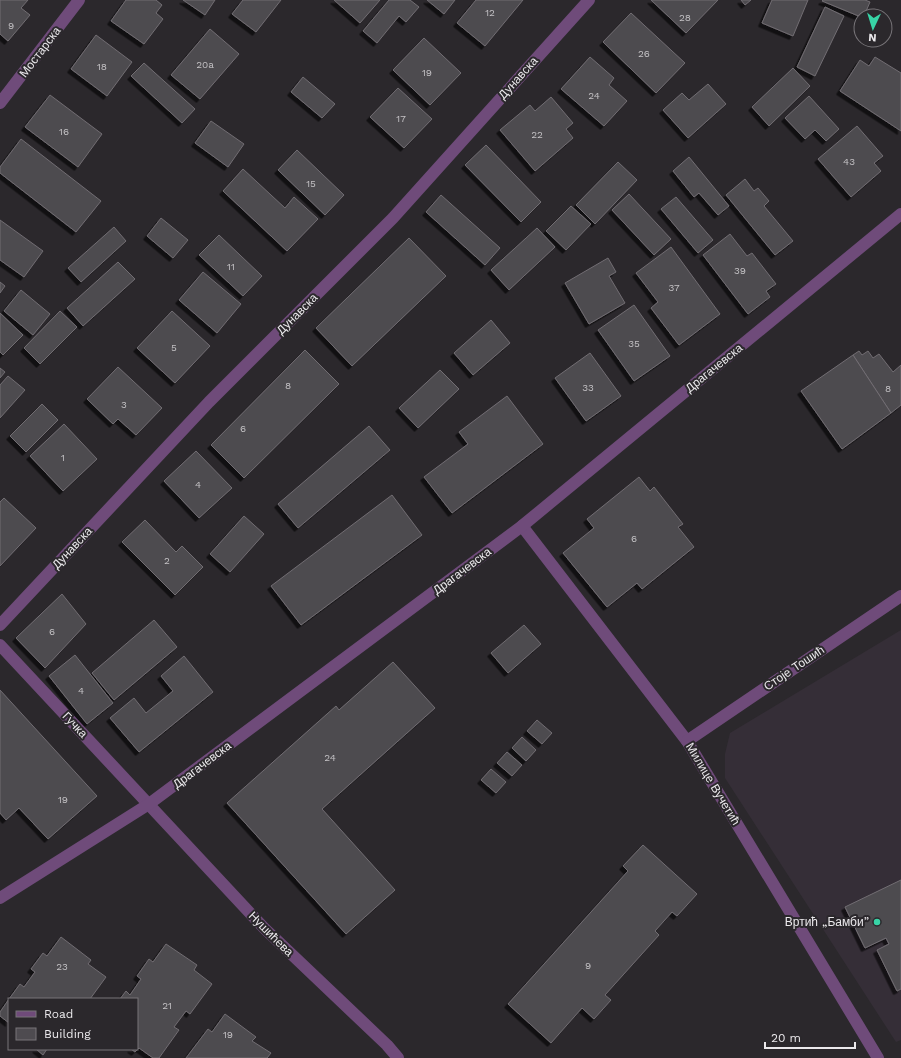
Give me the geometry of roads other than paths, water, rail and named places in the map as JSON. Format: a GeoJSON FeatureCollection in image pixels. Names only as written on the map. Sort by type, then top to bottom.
{"type":"FeatureCollection","features":[{"type":"Feature","properties":{"kind":"street","name":"Мостарска"},"geometry":{"type":"LineString","coordinates":[[0,103],[79,0]]}},
{"type":"Feature","properties":{"kind":"street","name":"Дунавска"},"geometry":{"type":"LineString","coordinates":[[0,625],[209,402],[393,218],[581,2]]}},
{"type":"Feature","properties":{"kind":"street","name":"Драгачевска"},"geometry":{"type":"LineString","coordinates":[[0,898],[149,804],[522,526],[901,214]]}},
{"type":"Feature","properties":{"kind":"street","name":"Милице Вучетић"},"geometry":{"type":"LineString","coordinates":[[522,526],[687,741],[878,1058]]}},
{"type":"Feature","properties":{"kind":"street","name":"Стоје Тошић"},"geometry":{"type":"LineString","coordinates":[[687,741],[901,596]]}},
{"type":"Feature","properties":{"kind":"street","name":"Гучка"},"geometry":{"type":"LineString","coordinates":[[0,645],[149,804]]}},
{"type":"Feature","properties":{"kind":"street","name":"Нушићева"},"geometry":{"type":"LineString","coordinates":[[149,804],[264,928],[387,1045],[398,1058]]}},
{"type":"Feature","properties":{"kind":"place","name":"Вртић „Бамби”"},"geometry":{"type":"Point","coordinates":[877,922]}}]}
